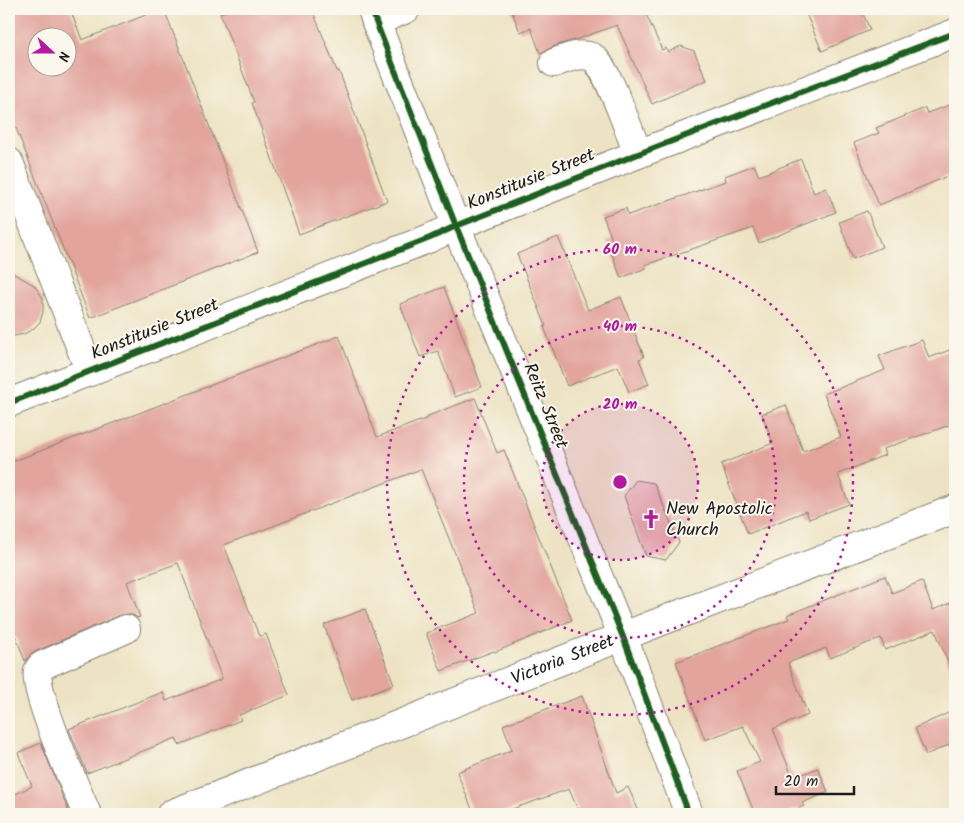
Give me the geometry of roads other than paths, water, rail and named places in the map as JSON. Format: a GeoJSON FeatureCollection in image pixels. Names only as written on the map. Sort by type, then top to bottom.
{"type":"FeatureCollection","features":[{"type":"Feature","properties":{"kind":"street"},"geometry":{"type":"LineString","coordinates":[[374,16],[406,9]]}},
{"type":"Feature","properties":{"kind":"street","name":"Reitz Street"},"geometry":{"type":"LineString","coordinates":[[374,16],[456,226],[622,637],[688,814]]}},
{"type":"Feature","properties":{"kind":"street","name":"Konstitusie Street"},"geometry":{"type":"LineString","coordinates":[[9,403],[430,238],[638,154],[955,32]]}},
{"type":"Feature","properties":{"kind":"street"},"geometry":{"type":"LineString","coordinates":[[554,63],[574,56],[591,57],[599,62],[610,84],[638,154]]}},
{"type":"Feature","properties":{"kind":"street"},"geometry":{"type":"LineString","coordinates":[[9,162],[90,372]]}},
{"type":"Feature","properties":{"kind":"street","name":"Victoria Street"},"geometry":{"type":"LineString","coordinates":[[171,814],[955,509]]}},
{"type":"Feature","properties":{"kind":"street"},"geometry":{"type":"LineString","coordinates":[[87,814],[43,706],[37,672],[43,665],[126,629]]}},
{"type":"Feature","properties":{"kind":"place","name":"New Apostolic Church"},"geometry":{"type":"Point","coordinates":[651,519]}}]}
